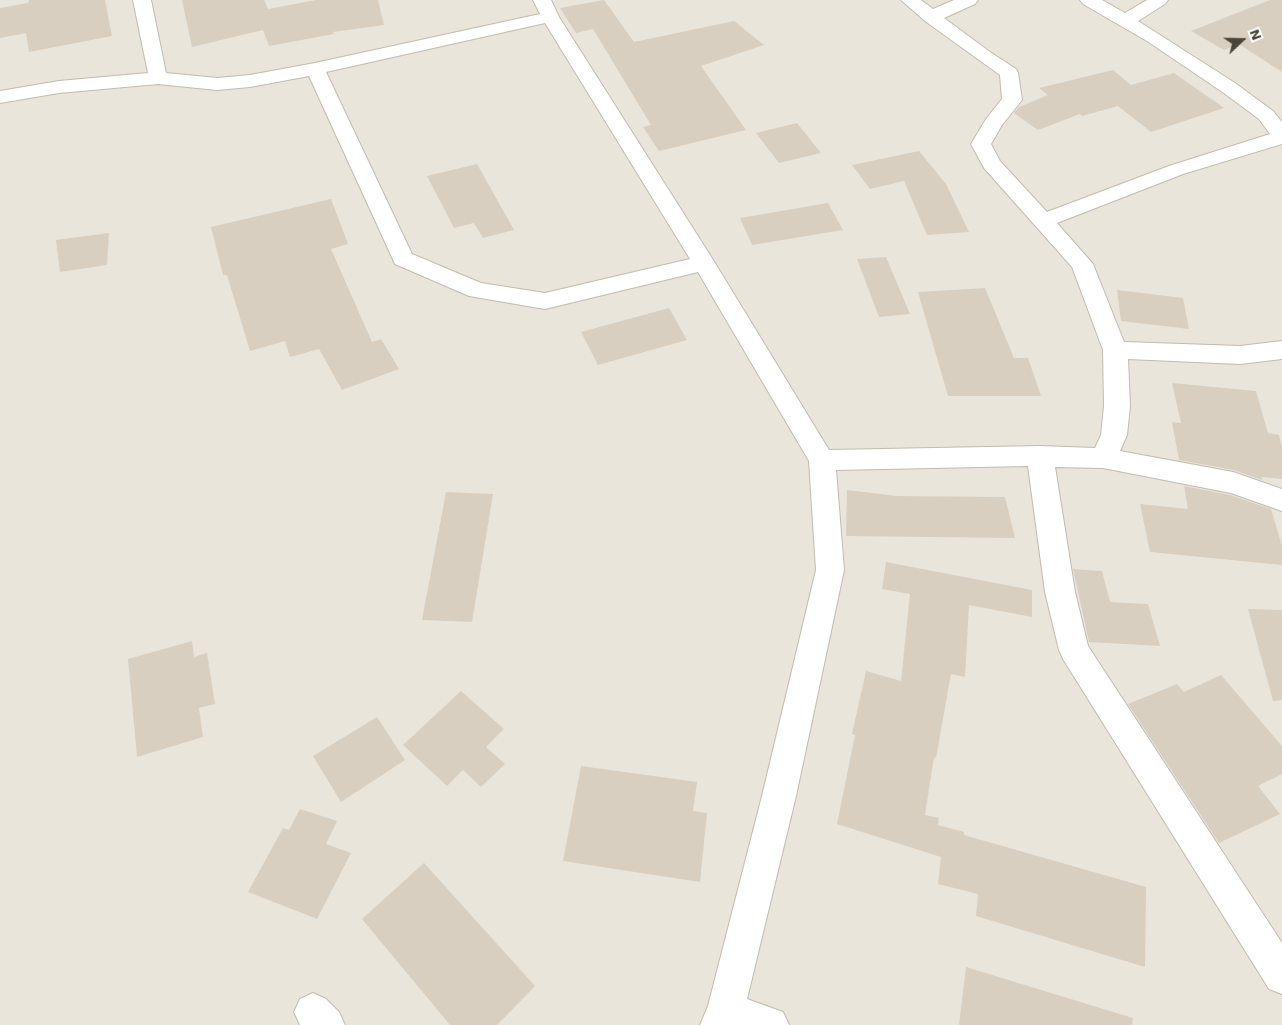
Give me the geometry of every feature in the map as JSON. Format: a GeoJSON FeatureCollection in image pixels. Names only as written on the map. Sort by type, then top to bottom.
{"type":"FeatureCollection","features":[{"type":"Feature","properties":{"kind":"street"},"geometry":{"type":"LineString","coordinates":[[142,0],[158,78]]}},
{"type":"Feature","properties":{"kind":"street"},"geometry":{"type":"LineString","coordinates":[[910,0],[982,56],[1009,73],[1012,100],[993,123],[980,144],[991,164],[1082,264],[1115,350],[1117,406],[1114,435],[1103,458]]}},
{"type":"Feature","properties":{"kind":"street"},"geometry":{"type":"LineString","coordinates":[[931,17],[969,0]]}},
{"type":"Feature","properties":{"kind":"street"},"geometry":{"type":"LineString","coordinates":[[1043,221],[1176,170],[1282,137],[1266,116],[1228,87],[1126,21],[1088,0]]}},
{"type":"Feature","properties":{"kind":"street"},"geometry":{"type":"LineString","coordinates":[[1126,21],[1159,0]]}},
{"type":"Feature","properties":{"kind":"street"},"geometry":{"type":"LineString","coordinates":[[0,97],[59,87],[158,78],[217,84],[250,80],[314,69],[546,8],[704,263],[822,460],[830,570],[779,796],[723,1018],[770,1025]]}},
{"type":"Feature","properties":{"kind":"street"},"geometry":{"type":"LineString","coordinates":[[314,69],[403,259],[477,290],[545,301],[704,263]]}},
{"type":"Feature","properties":{"kind":"street"},"geometry":{"type":"LineString","coordinates":[[1115,350],[1240,355],[1282,350]]}},
{"type":"Feature","properties":{"kind":"street"},"geometry":{"type":"LineString","coordinates":[[822,460],[1040,456],[1103,458],[1233,483],[1282,500]]}},
{"type":"Feature","properties":{"kind":"street"},"geometry":{"type":"LineString","coordinates":[[1040,456],[1060,592],[1074,650],[1282,976]]}},
{"type":"Feature","properties":{"kind":"shaded area"},"geometry":{"type":"Polygon","coordinates":[[[0,0],[1282,0],[1282,1025],[0,1025],[0,0]]]}},
{"type":"Feature","properties":{"kind":"building"},"geometry":{"type":"Polygon","coordinates":[[[29,0],[105,0],[112,36],[29,52],[26,33],[0,38],[0,8],[28,3],[29,0]]]}},
{"type":"Feature","properties":{"kind":"building"},"geometry":{"type":"Polygon","coordinates":[[[182,0],[264,0],[268,9],[316,0],[378,0],[384,25],[333,32],[334,34],[269,46],[263,30],[192,47],[182,0]]]}},
{"type":"Feature","properties":{"kind":"building"},"geometry":{"type":"Polygon","coordinates":[[[604,0],[634,42],[734,21],[764,45],[701,66],[746,130],[659,151],[643,127],[651,125],[593,29],[576,33],[560,8],[604,0]]]}},
{"type":"Feature","properties":{"kind":"building"},"geometry":{"type":"Polygon","coordinates":[[[1270,0],[1282,0],[1282,72],[1239,44],[1224,50],[1191,31],[1270,0]]]}},
{"type":"Feature","properties":{"kind":"building"},"geometry":{"type":"Polygon","coordinates":[[[1113,70],[1131,85],[1174,73],[1224,108],[1151,132],[1118,106],[1082,116],[1080,114],[1038,130],[1014,113],[1019,107],[1048,95],[1039,88],[1113,70]]]}},
{"type":"Feature","properties":{"kind":"building"},"geometry":{"type":"Polygon","coordinates":[[[797,123],[821,153],[779,163],[756,133],[797,123]]]}},
{"type":"Feature","properties":{"kind":"building"},"geometry":{"type":"Polygon","coordinates":[[[919,151],[946,184],[969,232],[927,235],[904,181],[870,189],[852,165],[919,151]]]}},
{"type":"Feature","properties":{"kind":"building"},"geometry":{"type":"Polygon","coordinates":[[[477,164],[514,230],[483,238],[474,223],[454,228],[427,176],[477,164]]]}},
{"type":"Feature","properties":{"kind":"building"},"geometry":{"type":"Polygon","coordinates":[[[331,199],[348,244],[331,249],[372,342],[381,339],[399,369],[342,390],[319,349],[290,357],[285,341],[250,351],[227,275],[223,275],[211,227],[331,199]]]}},
{"type":"Feature","properties":{"kind":"building"},"geometry":{"type":"Polygon","coordinates":[[[828,203],[843,230],[752,245],[740,218],[828,203]]]}},
{"type":"Feature","properties":{"kind":"building"},"geometry":{"type":"Polygon","coordinates":[[[109,233],[107,265],[60,272],[56,240],[109,233]]]}},
{"type":"Feature","properties":{"kind":"building"},"geometry":{"type":"Polygon","coordinates":[[[886,257],[910,314],[879,317],[857,259],[886,257]]]}},
{"type":"Feature","properties":{"kind":"building"},"geometry":{"type":"Polygon","coordinates":[[[985,288],[1014,358],[1028,358],[1041,396],[948,396],[918,292],[985,288]]]}},
{"type":"Feature","properties":{"kind":"building"},"geometry":{"type":"Polygon","coordinates":[[[1117,290],[1183,298],[1189,329],[1121,321],[1117,290]]]}},
{"type":"Feature","properties":{"kind":"building"},"geometry":{"type":"Polygon","coordinates":[[[669,308],[687,340],[598,365],[581,332],[669,308]]]}},
{"type":"Feature","properties":{"kind":"building"},"geometry":{"type":"Polygon","coordinates":[[[1172,383],[1256,391],[1268,433],[1279,435],[1282,448],[1282,479],[1261,477],[1262,480],[1234,470],[1179,460],[1172,422],[1181,423],[1172,383]]]}},
{"type":"Feature","properties":{"kind":"building"},"geometry":{"type":"Polygon","coordinates":[[[1184,486],[1230,495],[1271,509],[1282,546],[1282,565],[1150,552],[1140,504],[1188,509],[1184,486]]]}},
{"type":"Feature","properties":{"kind":"building"},"geometry":{"type":"Polygon","coordinates":[[[847,490],[897,496],[1005,497],[1015,538],[846,536],[847,490]]]}},
{"type":"Feature","properties":{"kind":"building"},"geometry":{"type":"Polygon","coordinates":[[[446,492],[493,494],[472,622],[422,620],[446,492]]]}},
{"type":"Feature","properties":{"kind":"building"},"geometry":{"type":"Polygon","coordinates":[[[886,562],[1032,590],[1032,617],[969,605],[965,677],[951,674],[936,758],[934,757],[925,815],[939,818],[938,825],[964,832],[964,835],[1146,887],[1145,967],[976,916],[978,894],[938,884],[941,857],[837,824],[855,735],[852,734],[866,671],[901,681],[910,594],[882,589],[886,562]]]}},
{"type":"Feature","properties":{"kind":"building"},"geometry":{"type":"Polygon","coordinates":[[[1073,569],[1102,571],[1110,602],[1148,604],[1160,646],[1089,642],[1073,569]]]}},
{"type":"Feature","properties":{"kind":"building"},"geometry":{"type":"Polygon","coordinates":[[[1248,609],[1282,610],[1282,700],[1273,701],[1248,609]]]}},
{"type":"Feature","properties":{"kind":"building"},"geometry":{"type":"Polygon","coordinates":[[[192,641],[194,657],[207,653],[215,704],[199,708],[203,737],[137,757],[128,659],[192,641]]]}},
{"type":"Feature","properties":{"kind":"building"},"geometry":{"type":"Polygon","coordinates":[[[1221,675],[1282,746],[1282,774],[1258,786],[1280,814],[1219,843],[1128,704],[1177,684],[1184,692],[1221,675]]]}},
{"type":"Feature","properties":{"kind":"building"},"geometry":{"type":"Polygon","coordinates":[[[461,691],[504,729],[486,747],[505,764],[481,787],[463,770],[447,786],[403,745],[461,691]]]}},
{"type":"Feature","properties":{"kind":"building"},"geometry":{"type":"Polygon","coordinates":[[[377,717],[405,760],[341,802],[313,756],[377,717]]]}},
{"type":"Feature","properties":{"kind":"building"},"geometry":{"type":"Polygon","coordinates":[[[581,766],[697,782],[693,811],[707,813],[700,882],[563,861],[581,766]]]}},
{"type":"Feature","properties":{"kind":"building"},"geometry":{"type":"Polygon","coordinates":[[[300,809],[337,821],[326,844],[351,853],[317,919],[248,892],[283,828],[289,830],[300,809]]]}},
{"type":"Feature","properties":{"kind":"building"},"geometry":{"type":"Polygon","coordinates":[[[424,863],[535,986],[497,1025],[450,1025],[362,919],[424,863]]]}},
{"type":"Feature","properties":{"kind":"building"},"geometry":{"type":"Polygon","coordinates":[[[966,967],[1133,1018],[1132,1025],[959,1025],[966,967]]]}}]}
